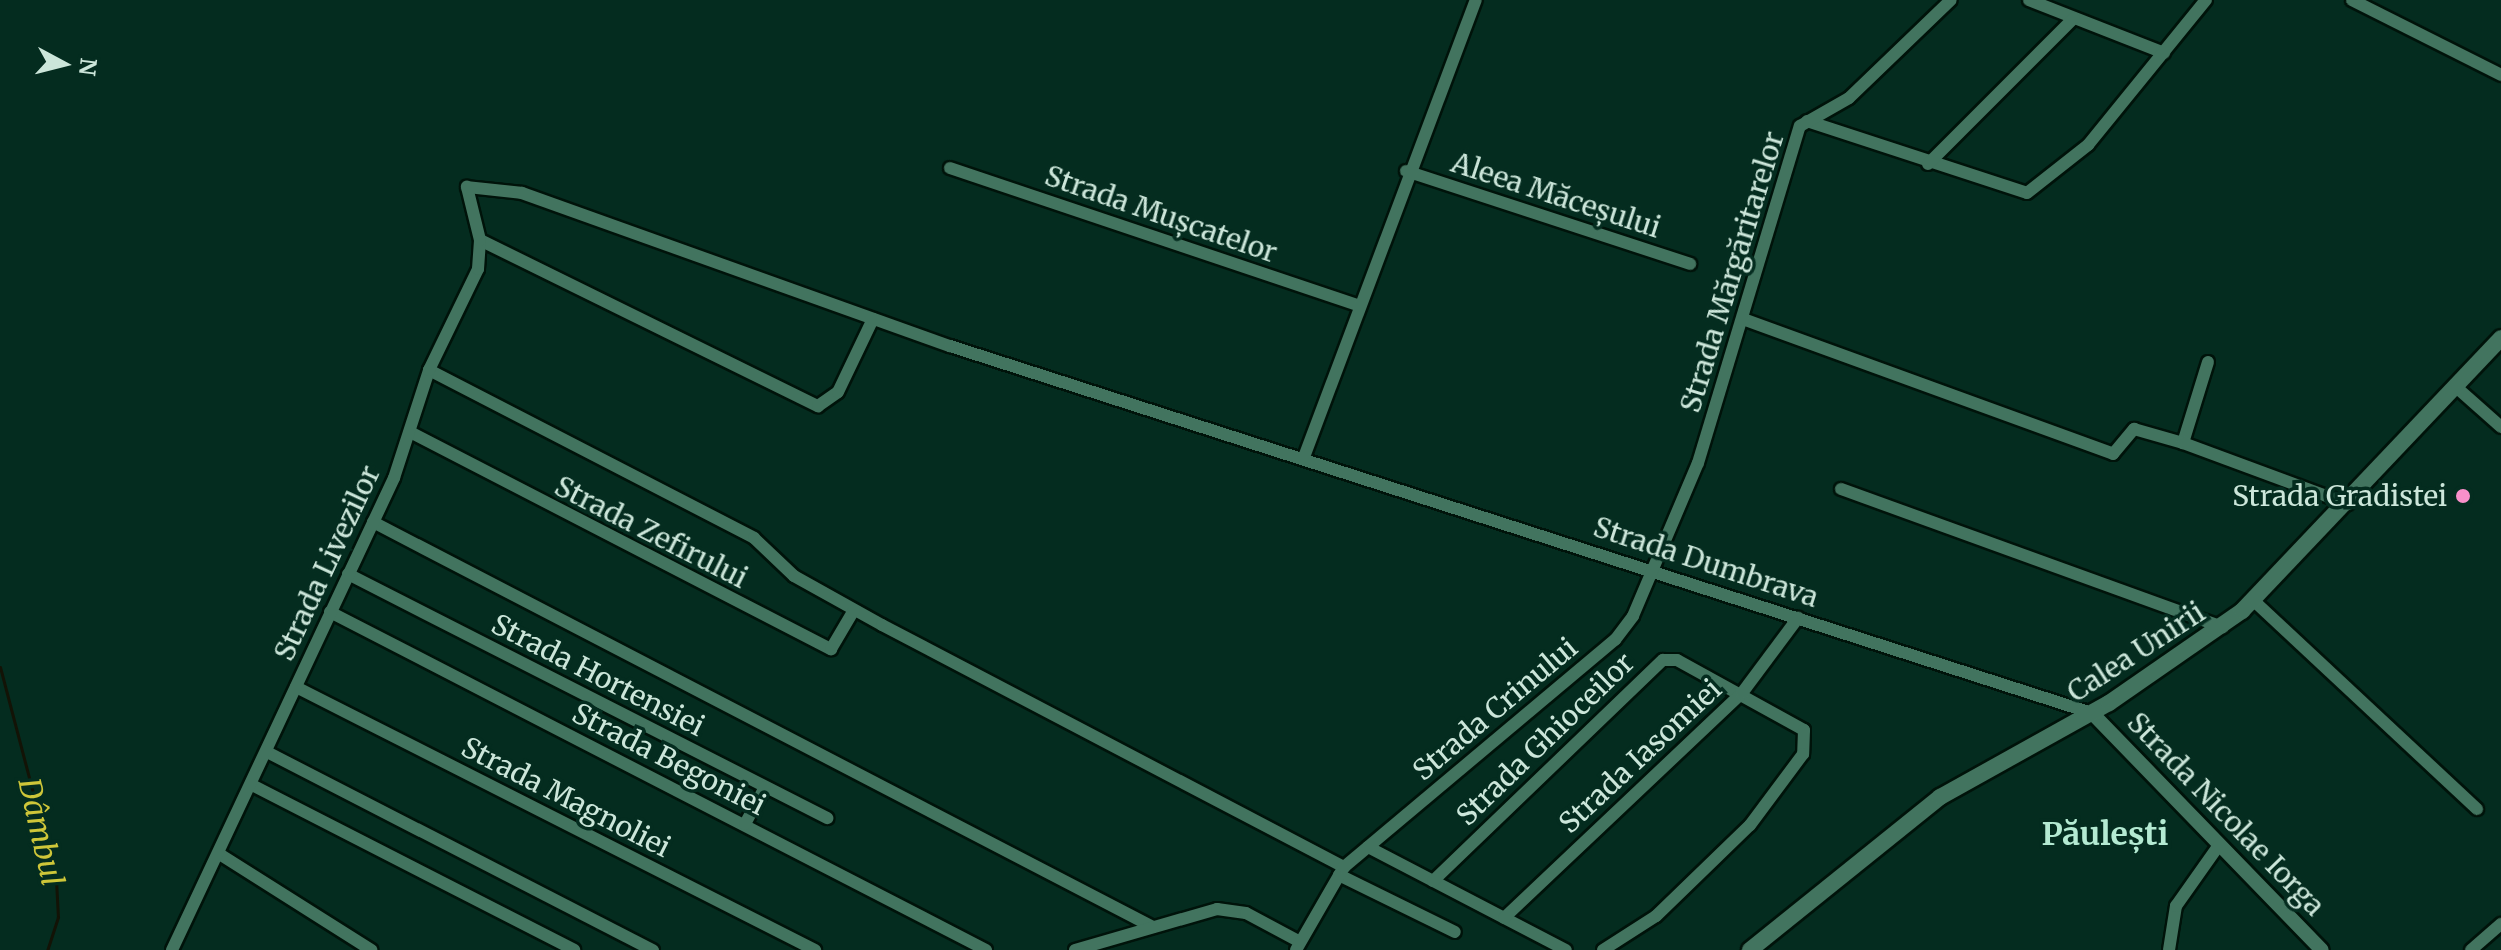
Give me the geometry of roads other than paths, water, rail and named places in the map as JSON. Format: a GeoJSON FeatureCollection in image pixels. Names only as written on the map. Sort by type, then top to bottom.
{"type":"FeatureCollection","features":[{"type":"Feature","properties":{"kind":"main road","name":"Calea Unirii"},"geometry":{"type":"LineString","coordinates":[[1750,950],[1940,797],[2092,713],[2223,627],[2254,601],[2348,504],[2501,338]]}},
{"type":"Feature","properties":{"kind":"street","name":"Strada Mărgăritarelor"},"geometry":{"type":"LineString","coordinates":[[1657,572],[1743,319],[1795,135],[1807,121],[1849,98],[1951,0]]}},
{"type":"Feature","properties":{"kind":"street"},"geometry":{"type":"LineString","coordinates":[[2029,0],[2164,53]]}},
{"type":"Feature","properties":{"kind":"street"},"geometry":{"type":"LineString","coordinates":[[1807,121],[1928,164],[2027,193],[2088,145],[2206,0]]}},
{"type":"Feature","properties":{"kind":"street"},"geometry":{"type":"LineString","coordinates":[[2352,0],[2370,4],[2501,75]]}},
{"type":"Feature","properties":{"kind":"street"},"geometry":{"type":"LineString","coordinates":[[1304,457],[1356,305],[1471,1]]}},
{"type":"Feature","properties":{"kind":"street"},"geometry":{"type":"LineString","coordinates":[[1928,164],[2074,18]]}},
{"type":"Feature","properties":{"kind":"street","name":"Strada Mușcatelor"},"geometry":{"type":"LineString","coordinates":[[950,168],[1356,305]]}},
{"type":"Feature","properties":{"kind":"street","name":"Aleea Măceșului"},"geometry":{"type":"LineString","coordinates":[[1406,171],[1690,264]]}},
{"type":"Feature","properties":{"kind":"street","name":"Strada Livezilor"},"geometry":{"type":"LineString","coordinates":[[172,950],[221,855],[373,522],[410,432],[429,370],[478,269],[480,240],[467,187]]}},
{"type":"Feature","properties":{"kind":"street","name":"Strada Dumbrava"},"geometry":{"type":"LineString","coordinates":[[467,187],[522,193],[873,319],[2092,713]]}},
{"type":"Feature","properties":{"kind":"street"},"geometry":{"type":"LineString","coordinates":[[480,240],[818,406],[838,392],[873,319]]}},
{"type":"Feature","properties":{"kind":"street"},"geometry":{"type":"LineString","coordinates":[[1743,319],[2113,454],[2134,429],[2183,443],[2348,504]]}},
{"type":"Feature","properties":{"kind":"street"},"geometry":{"type":"LineString","coordinates":[[2183,443],[2180,436],[2208,362]]}},
{"type":"Feature","properties":{"kind":"street"},"geometry":{"type":"LineString","coordinates":[[429,370],[754,538],[794,576],[854,610],[1455,932]]}},
{"type":"Feature","properties":{"kind":"street"},"geometry":{"type":"LineString","coordinates":[[2456,387],[2501,427]]}},
{"type":"Feature","properties":{"kind":"street","name":"Strada Zefirului"},"geometry":{"type":"LineString","coordinates":[[410,432],[831,649],[854,610]]}},
{"type":"Feature","properties":{"kind":"street"},"geometry":{"type":"LineString","coordinates":[[1841,489],[2223,627]]}},
{"type":"Feature","properties":{"kind":"street"},"geometry":{"type":"LineString","coordinates":[[373,522],[1153,927]]}},
{"type":"Feature","properties":{"kind":"street","name":"Strada Crinului"},"geometry":{"type":"LineString","coordinates":[[1298,946],[1342,871],[1615,640],[1657,572]]}},
{"type":"Feature","properties":{"kind":"street","name":"Strada Hortensiei"},"geometry":{"type":"LineString","coordinates":[[348,574],[827,818]]}},
{"type":"Feature","properties":{"kind":"street"},"geometry":{"type":"LineString","coordinates":[[2254,601],[2477,809]]}},
{"type":"Feature","properties":{"kind":"street","name":"Strada Begoniei"},"geometry":{"type":"LineString","coordinates":[[330,612],[986,950]]}},
{"type":"Feature","properties":{"kind":"street","name":"Strada Iasomiei"},"geometry":{"type":"LineString","coordinates":[[1504,918],[1742,693],[1798,618]]}},
{"type":"Feature","properties":{"kind":"street","name":"Strada Ghioceilor"},"geometry":{"type":"LineString","coordinates":[[1433,881],[1663,660],[1742,693]]}},
{"type":"Feature","properties":{"kind":"street","name":"Strada Magnoliei"},"geometry":{"type":"LineString","coordinates":[[296,687],[815,950]]}},
{"type":"Feature","properties":{"kind":"street"},"geometry":{"type":"LineString","coordinates":[[1603,950],[1656,916],[1750,825],[1803,754],[1804,730],[1742,693]]}},
{"type":"Feature","properties":{"kind":"street","name":"Strada Nicolae Iorga"},"geometry":{"type":"LineString","coordinates":[[2092,713],[2322,950]]}},
{"type":"Feature","properties":{"kind":"street"},"geometry":{"type":"LineString","coordinates":[[267,752],[653,950]]}},
{"type":"Feature","properties":{"kind":"street"},"geometry":{"type":"LineString","coordinates":[[252,785],[574,950]]}},
{"type":"Feature","properties":{"kind":"street"},"geometry":{"type":"LineString","coordinates":[[745,824],[765,787]]}},
{"type":"Feature","properties":{"kind":"street"},"geometry":{"type":"LineString","coordinates":[[2169,950],[2176,906],[2219,845]]}},
{"type":"Feature","properties":{"kind":"street"},"geometry":{"type":"LineString","coordinates":[[1368,847],[1566,950]]}},
{"type":"Feature","properties":{"kind":"street"},"geometry":{"type":"LineString","coordinates":[[221,855],[371,950]]}},
{"type":"Feature","properties":{"kind":"street"},"geometry":{"type":"LineString","coordinates":[[1075,950],[1153,927],[1234,909],[1298,946]]}},
{"type":"Feature","properties":{"kind":"street"},"geometry":{"type":"LineString","coordinates":[[2471,950],[2501,924]]}},
{"type":"Feature","properties":{"kind":"waterway","name":"Dâmbul"},"geometry":{"type":"LineString","coordinates":[[0,667],[56,880],[58,917],[47,950]]}},
{"type":"Feature","properties":{"kind":"place","name":"Strada Gradistei"},"geometry":{"type":"Point","coordinates":[2463,496]}},
{"type":"Feature","properties":{"kind":"district","name":"Păulești"},"geometry":{"type":"Point","coordinates":[2105,834]}}]}
